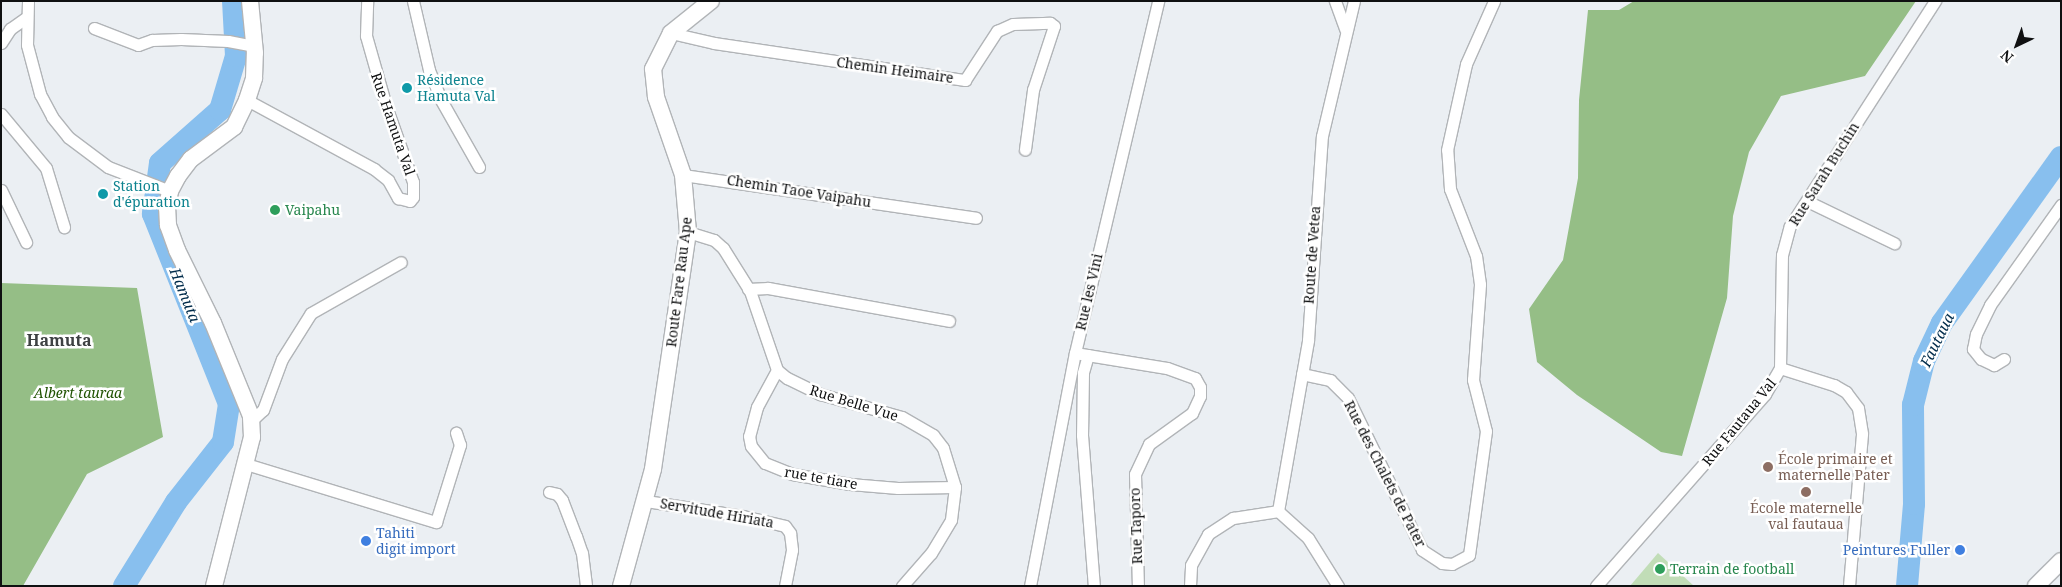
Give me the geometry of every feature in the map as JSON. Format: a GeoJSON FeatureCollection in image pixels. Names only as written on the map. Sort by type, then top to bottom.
{"type":"FeatureCollection","features":[{"type":"Feature","properties":{"kind":"main road"},"geometry":{"type":"LineString","coordinates":[[214,586],[246,464],[252,437],[251,421],[237,378],[177,250],[168,225],[167,190],[191,159],[234,127],[247,100],[254,78],[250,45],[250,1]]}},
{"type":"Feature","properties":{"kind":"main road","name":"Route Fare Rau Ape"},"geometry":{"type":"LineString","coordinates":[[621,586],[646,500],[688,232],[683,176],[652,82],[657,56],[672,33],[711,1]]}},
{"type":"Feature","properties":{"kind":"main road"},"geometry":{"type":"LineString","coordinates":[[2036,586],[2061,561]]}},
{"type":"Feature","properties":{"kind":"street"},"geometry":{"type":"LineString","coordinates":[[28,1],[26,18],[27,45],[32,71],[52,116],[68,137],[88,154],[108,167],[167,190]]}},
{"type":"Feature","properties":{"kind":"street","name":"Rue Hamuta Val"},"geometry":{"type":"LineString","coordinates":[[247,100],[374,169],[388,180],[398,198],[410,201],[413,197],[413,182],[386,106],[366,36],[367,1]]}},
{"type":"Feature","properties":{"kind":"street"},"geometry":{"type":"LineString","coordinates":[[413,1],[420,40],[435,85],[480,167]]}},
{"type":"Feature","properties":{"kind":"street","name":"Rue les Vini"},"geometry":{"type":"LineString","coordinates":[[1030,586],[1075,353],[1158,1]]}},
{"type":"Feature","properties":{"kind":"street"},"geometry":{"type":"LineString","coordinates":[[1334,1],[1346,31]]}},
{"type":"Feature","properties":{"kind":"street","name":"Route de Vetea"},"geometry":{"type":"LineString","coordinates":[[1278,511],[1308,340],[1318,172],[1330,97],[1354,1]]}},
{"type":"Feature","properties":{"kind":"street","name":"Rue des Chalets de Pater"},"geometry":{"type":"LineString","coordinates":[[1302,374],[1330,380],[1348,398],[1422,550],[1442,563],[1452,564],[1469,555],[1486,431],[1473,380],[1480,284],[1476,256],[1450,189],[1447,159],[1466,64],[1494,1]]}},
{"type":"Feature","properties":{"kind":"street","name":"Rue Sarah Buchin"},"geometry":{"type":"LineString","coordinates":[[1780,368],[1782,255],[1790,226],[1935,1]]}},
{"type":"Feature","properties":{"kind":"street"},"geometry":{"type":"LineString","coordinates":[[1,44],[10,29],[26,18]]}},
{"type":"Feature","properties":{"kind":"street","name":"Chemin Heimaire"},"geometry":{"type":"LineString","coordinates":[[672,33],[714,43],[965,80],[997,31],[1013,24],[1050,23],[1054,26],[1033,90],[1025,149]]}},
{"type":"Feature","properties":{"kind":"street"},"geometry":{"type":"LineString","coordinates":[[94,28],[138,45],[152,40],[228,41],[250,45]]}},
{"type":"Feature","properties":{"kind":"street"},"geometry":{"type":"LineString","coordinates":[[1,114],[46,168],[64,227]]}},
{"type":"Feature","properties":{"kind":"street","name":"Chemin Taoe Vaipahu"},"geometry":{"type":"LineString","coordinates":[[683,176],[976,218]]}},
{"type":"Feature","properties":{"kind":"street"},"geometry":{"type":"LineString","coordinates":[[1,190],[26,242]]}},
{"type":"Feature","properties":{"kind":"street"},"geometry":{"type":"LineString","coordinates":[[1807,201],[1894,243]]}},
{"type":"Feature","properties":{"kind":"street"},"geometry":{"type":"LineString","coordinates":[[2004,359],[1994,365],[1981,359],[1973,349],[1976,334],[1990,306],[2061,205]]}},
{"type":"Feature","properties":{"kind":"street"},"geometry":{"type":"LineString","coordinates":[[688,232],[714,240],[723,248],[748,289],[778,370]]}},
{"type":"Feature","properties":{"kind":"street"},"geometry":{"type":"LineString","coordinates":[[251,421],[263,410],[282,359],[311,313],[401,262]]}},
{"type":"Feature","properties":{"kind":"street"},"geometry":{"type":"LineString","coordinates":[[748,289],[768,288],[949,321]]}},
{"type":"Feature","properties":{"kind":"street","name":"Rue Taporo"},"geometry":{"type":"LineString","coordinates":[[1075,353],[1167,368],[1195,378],[1200,387],[1200,396],[1192,413],[1149,444],[1135,474],[1138,586]]}},
{"type":"Feature","properties":{"kind":"street"},"geometry":{"type":"LineString","coordinates":[[1088,355],[1083,373],[1082,435],[1094,586]]}},
{"type":"Feature","properties":{"kind":"street","name":"Rue Fautaua Val"},"geometry":{"type":"LineString","coordinates":[[1596,586],[1765,394],[1780,368],[1834,385],[1846,392],[1858,408],[1862,434],[1849,586]]}},
{"type":"Feature","properties":{"kind":"street","name":"Rue Belle Vue"},"geometry":{"type":"LineString","coordinates":[[778,370],[803,387],[902,417],[933,435],[943,448],[954,488],[951,520],[944,533],[902,586]]}},
{"type":"Feature","properties":{"kind":"street","name":"rue te tiare"},"geometry":{"type":"LineString","coordinates":[[778,370],[757,407],[749,436],[751,446],[765,463],[792,474],[850,484],[898,488],[954,488]]}},
{"type":"Feature","properties":{"kind":"street"},"geometry":{"type":"LineString","coordinates":[[246,464],[436,522],[460,445],[456,433]]}},
{"type":"Feature","properties":{"kind":"street"},"geometry":{"type":"LineString","coordinates":[[549,492],[558,494],[562,500],[582,553],[586,586]]}},
{"type":"Feature","properties":{"kind":"street","name":"Servitude Hiriata"},"geometry":{"type":"LineString","coordinates":[[646,500],[743,516],[785,526],[790,533],[792,550],[785,586]]}},
{"type":"Feature","properties":{"kind":"street"},"geometry":{"type":"LineString","coordinates":[[1190,586],[1191,565],[1208,534],[1233,518],[1278,511],[1308,538],[1338,586]]}},
{"type":"Feature","properties":{"kind":"green space"},"geometry":{"type":"Polygon","coordinates":[[[1634,1],[1916,1],[1865,76],[1781,96],[1749,152],[1733,216],[1727,298],[1682,456],[1661,452],[1577,395],[1537,362],[1529,309],[1563,260],[1578,178],[1579,100],[1588,10],[1619,10],[1634,1]]]}},
{"type":"Feature","properties":{"kind":"green space","name":"Albert tauraa"},"geometry":{"type":"Polygon","coordinates":[[[1,283],[137,288],[163,437],[87,474],[23,586],[1,586],[1,283]]]}},
{"type":"Feature","properties":{"kind":"green space","name":"Terrain de football"},"geometry":{"type":"Polygon","coordinates":[[[1658,553],[1694,586],[1630,586],[1658,553]]]}},
{"type":"Feature","properties":{"kind":"waterway","name":"Hamuta"},"geometry":{"type":"LineString","coordinates":[[124,586],[176,502],[223,442],[229,404],[153,214],[160,163],[220,110],[236,56],[233,1]]}},
{"type":"Feature","properties":{"kind":"waterway","name":"Fautaua"},"geometry":{"type":"LineString","coordinates":[[1907,586],[1914,504],[1913,405],[1924,361],[1942,323],[2061,157]]}},
{"type":"Feature","properties":{"kind":"place","name":"Résidence Hamuta Val"},"geometry":{"type":"Point","coordinates":[407,88]}},
{"type":"Feature","properties":{"kind":"place","name":"Station d'épuration"},"geometry":{"type":"Point","coordinates":[103,194]}},
{"type":"Feature","properties":{"kind":"place","name":"Vaipahu"},"geometry":{"type":"Point","coordinates":[275,210]}},
{"type":"Feature","properties":{"kind":"place","name":"École primaire et maternelle Pater"},"geometry":{"type":"Point","coordinates":[1768,467]}},
{"type":"Feature","properties":{"kind":"place","name":"École maternelle val fautaua"},"geometry":{"type":"Point","coordinates":[1806,492]}},
{"type":"Feature","properties":{"kind":"place","name":"Tahiti digit import"},"geometry":{"type":"Point","coordinates":[366,541]}},
{"type":"Feature","properties":{"kind":"place","name":"Peintures Fuller"},"geometry":{"type":"Point","coordinates":[1960,550]}},
{"type":"Feature","properties":{"kind":"place","name":"Terrain de football"},"geometry":{"type":"Point","coordinates":[1660,569]}},
{"type":"Feature","properties":{"kind":"district","name":"Hamuta"},"geometry":{"type":"Point","coordinates":[59,340]}}]}
